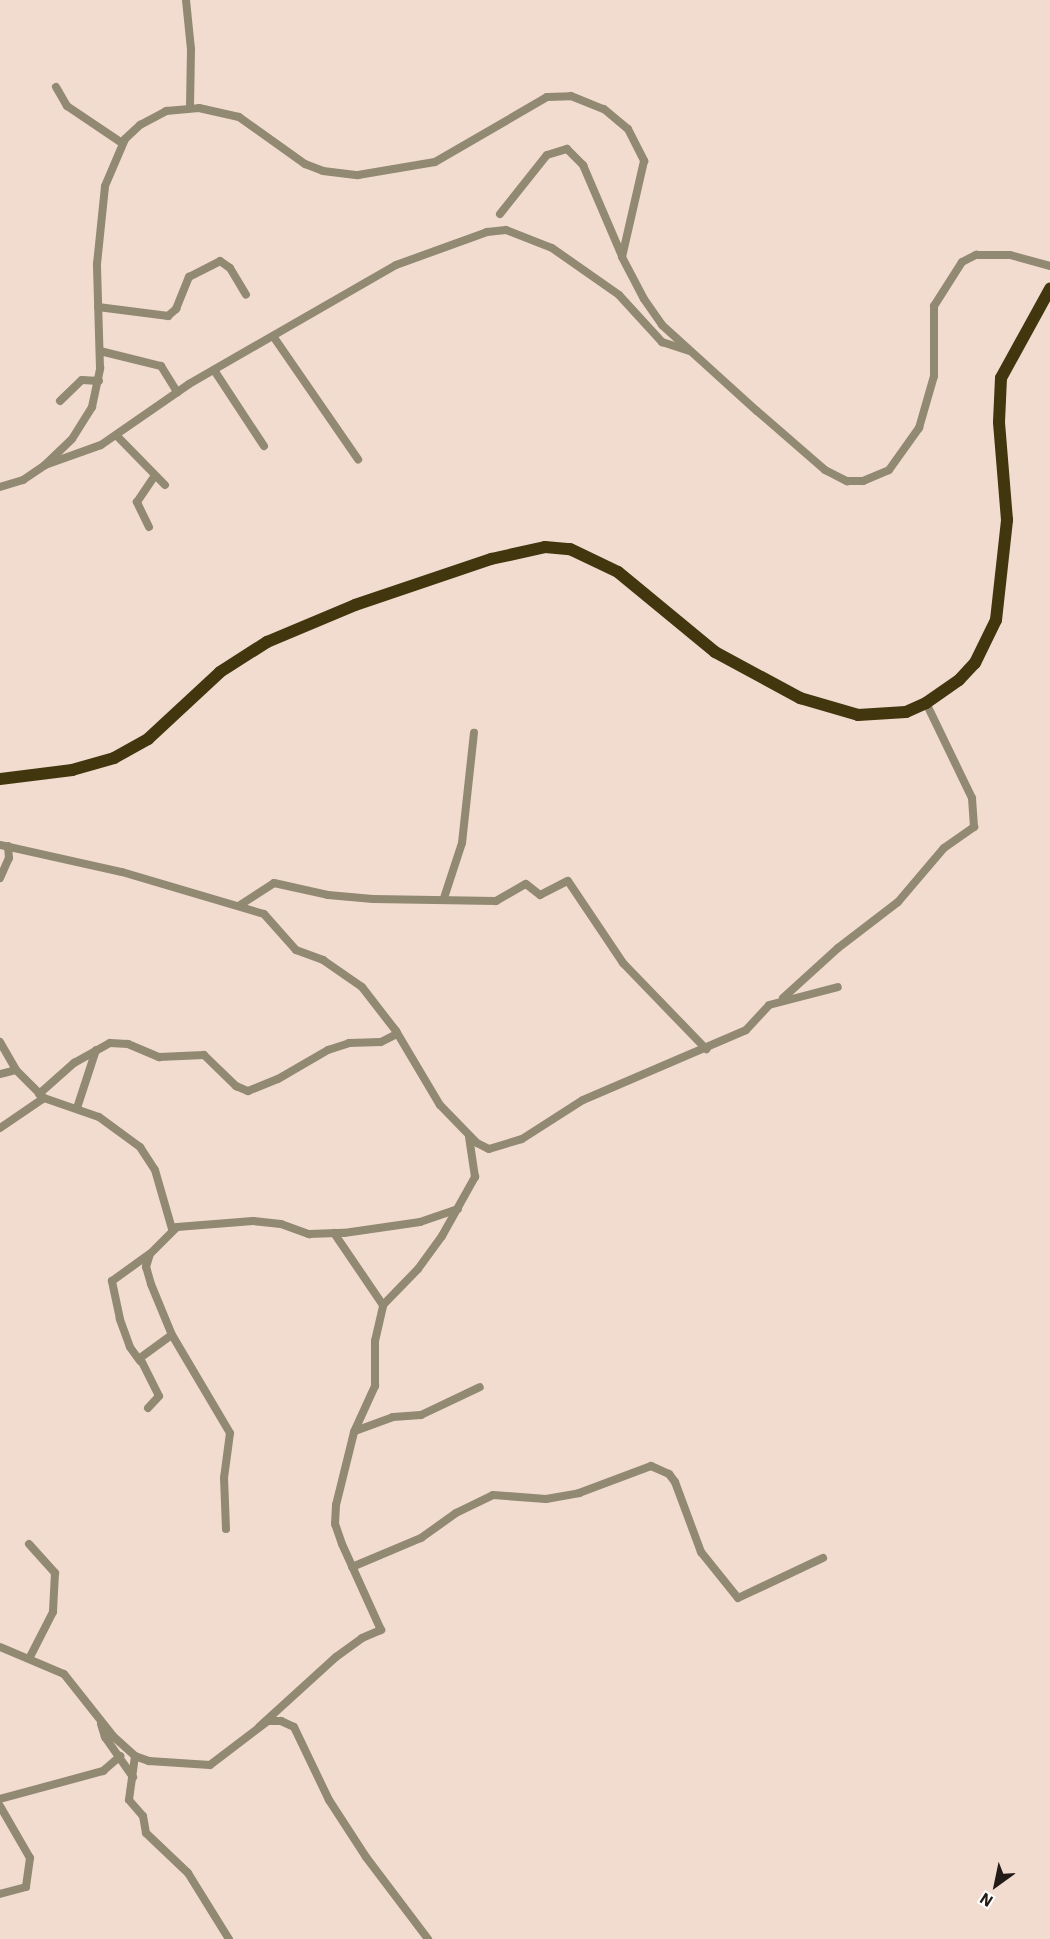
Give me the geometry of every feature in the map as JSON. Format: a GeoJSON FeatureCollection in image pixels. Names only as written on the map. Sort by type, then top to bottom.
{"type":"FeatureCollection","features":[{"type":"Feature","properties":{"kind":"highway"},"geometry":{"type":"LineString","coordinates":[[0,779],[72,770],[114,758],[148,739],[220,672],[267,642],[355,605],[491,560],[545,547],[570,549],[618,572],[716,652],[800,698],[858,715],[906,712],[926,704],[959,680],[975,663],[996,620],[1007,520],[999,434],[1001,378],[1050,289]]}},
{"type":"Feature","properties":{"kind":"street"},"geometry":{"type":"LineString","coordinates":[[186,0],[191,49],[190,108]]}},
{"type":"Feature","properties":{"kind":"street"},"geometry":{"type":"LineString","coordinates":[[56,87],[68,106],[122,143]]}},
{"type":"Feature","properties":{"kind":"street"},"geometry":{"type":"LineString","coordinates":[[0,487],[23,480],[45,465],[83,422],[99,381],[99,231],[105,186],[122,143],[150,118],[166,111],[190,108],[239,117],[304,164],[323,171],[363,175],[435,162],[518,110],[547,97],[580,98],[617,119],[642,151],[644,174],[624,238],[622,257]]}},
{"type":"Feature","properties":{"kind":"street"},"geometry":{"type":"LineString","coordinates":[[500,214],[547,155],[567,149],[584,165],[622,257],[662,325],[825,470],[847,481],[863,481],[889,470],[919,428],[934,376],[933,314],[950,276],[962,262],[976,255],[1010,255],[1050,266]]}},
{"type":"Feature","properties":{"kind":"street"},"geometry":{"type":"LineString","coordinates":[[45,465],[89,450],[116,435],[177,392],[396,265],[453,243],[506,230],[552,248],[611,288],[662,342],[691,351]]}},
{"type":"Feature","properties":{"kind":"street"},"geometry":{"type":"LineString","coordinates":[[98,307],[168,316],[176,309],[189,277],[220,261],[230,268],[246,295]]}},
{"type":"Feature","properties":{"kind":"street"},"geometry":{"type":"LineString","coordinates":[[273,336],[358,459]]}},
{"type":"Feature","properties":{"kind":"street"},"geometry":{"type":"LineString","coordinates":[[100,351],[161,366],[177,392]]}},
{"type":"Feature","properties":{"kind":"street"},"geometry":{"type":"LineString","coordinates":[[214,370],[264,446]]}},
{"type":"Feature","properties":{"kind":"street"},"geometry":{"type":"LineString","coordinates":[[60,401],[82,380],[99,381]]}},
{"type":"Feature","properties":{"kind":"street"},"geometry":{"type":"LineString","coordinates":[[116,435],[165,485]]}},
{"type":"Feature","properties":{"kind":"street"},"geometry":{"type":"LineString","coordinates":[[149,527],[137,502],[155,475]]}},
{"type":"Feature","properties":{"kind":"street"},"geometry":{"type":"LineString","coordinates":[[4,845],[122,872],[240,905],[264,914],[296,950],[323,960],[355,981],[397,1034],[440,1105],[469,1136],[484,1148],[498,1149],[522,1139],[583,1100],[746,1030],[761,1011],[782,999],[838,948],[898,902],[944,848],[974,827],[972,798],[926,704]]}},
{"type":"Feature","properties":{"kind":"street"},"geometry":{"type":"LineString","coordinates":[[444,898],[462,843],[474,733]]}},
{"type":"Feature","properties":{"kind":"street"},"geometry":{"type":"LineString","coordinates":[[0,878],[9,858],[4,845]]}},
{"type":"Feature","properties":{"kind":"street"},"geometry":{"type":"LineString","coordinates":[[240,905],[274,884],[328,895],[496,901],[526,884],[540,895],[568,881],[622,963],[706,1049]]}},
{"type":"Feature","properties":{"kind":"street"},"geometry":{"type":"LineString","coordinates":[[782,999],[838,987]]}},
{"type":"Feature","properties":{"kind":"street"},"geometry":{"type":"LineString","coordinates":[[0,1128],[41,1096],[74,1063],[96,1050],[119,1041],[159,1057],[204,1055],[236,1086],[248,1091],[278,1079],[328,1050],[349,1042],[381,1042],[397,1034]]}},
{"type":"Feature","properties":{"kind":"street"},"geometry":{"type":"LineString","coordinates":[[0,1042],[16,1070],[41,1096],[106,1121],[146,1154],[155,1170],[172,1229]]}},
{"type":"Feature","properties":{"kind":"street"},"geometry":{"type":"LineString","coordinates":[[77,1108],[96,1050]]}},
{"type":"Feature","properties":{"kind":"street"},"geometry":{"type":"LineString","coordinates":[[0,1074],[16,1070]]}},
{"type":"Feature","properties":{"kind":"street"},"geometry":{"type":"LineString","coordinates":[[0,1647],[64,1674],[99,1719],[135,1756],[166,1763],[210,1765],[259,1727],[336,1657],[362,1638],[380,1632],[379,1618],[352,1567],[335,1514],[355,1431],[375,1386],[375,1341],[382,1305],[418,1269],[458,1209],[476,1174],[469,1136]]}},
{"type":"Feature","properties":{"kind":"street"},"geometry":{"type":"LineString","coordinates":[[148,1408],[159,1396],[130,1347],[120,1319],[112,1281],[150,1254],[172,1229],[253,1221],[281,1224],[309,1234],[334,1233],[420,1222],[458,1209]]}},
{"type":"Feature","properties":{"kind":"street"},"geometry":{"type":"LineString","coordinates":[[334,1233],[382,1305]]}},
{"type":"Feature","properties":{"kind":"street"},"geometry":{"type":"LineString","coordinates":[[150,1254],[146,1267],[172,1335],[229,1430],[224,1478],[225,1529]]}},
{"type":"Feature","properties":{"kind":"street"},"geometry":{"type":"LineString","coordinates":[[140,1361],[172,1335]]}},
{"type":"Feature","properties":{"kind":"street"},"geometry":{"type":"LineString","coordinates":[[355,1431],[393,1418],[421,1415],[480,1387]]}},
{"type":"Feature","properties":{"kind":"street"},"geometry":{"type":"LineString","coordinates":[[352,1567],[421,1538],[456,1513],[492,1495],[546,1499],[579,1493],[651,1466],[669,1474],[675,1482],[701,1552],[738,1598],[823,1558]]}},
{"type":"Feature","properties":{"kind":"street"},"geometry":{"type":"LineString","coordinates":[[29,1544],[55,1573],[53,1612],[30,1658]]}},
{"type":"Feature","properties":{"kind":"street"},"geometry":{"type":"LineString","coordinates":[[99,1719],[105,1737],[135,1781]]}},
{"type":"Feature","properties":{"kind":"street"},"geometry":{"type":"LineString","coordinates":[[259,1727],[274,1719],[298,1732],[329,1800],[366,1857],[428,1939]]}},
{"type":"Feature","properties":{"kind":"street"},"geometry":{"type":"LineString","coordinates":[[0,1799],[103,1771],[120,1756]]}},
{"type":"Feature","properties":{"kind":"street"},"geometry":{"type":"LineString","coordinates":[[135,1756],[135,1781],[129,1800],[143,1816],[146,1833],[188,1873],[229,1939]]}},
{"type":"Feature","properties":{"kind":"street"},"geometry":{"type":"LineString","coordinates":[[0,1806],[30,1858],[26,1887],[0,1894]]}}]}
